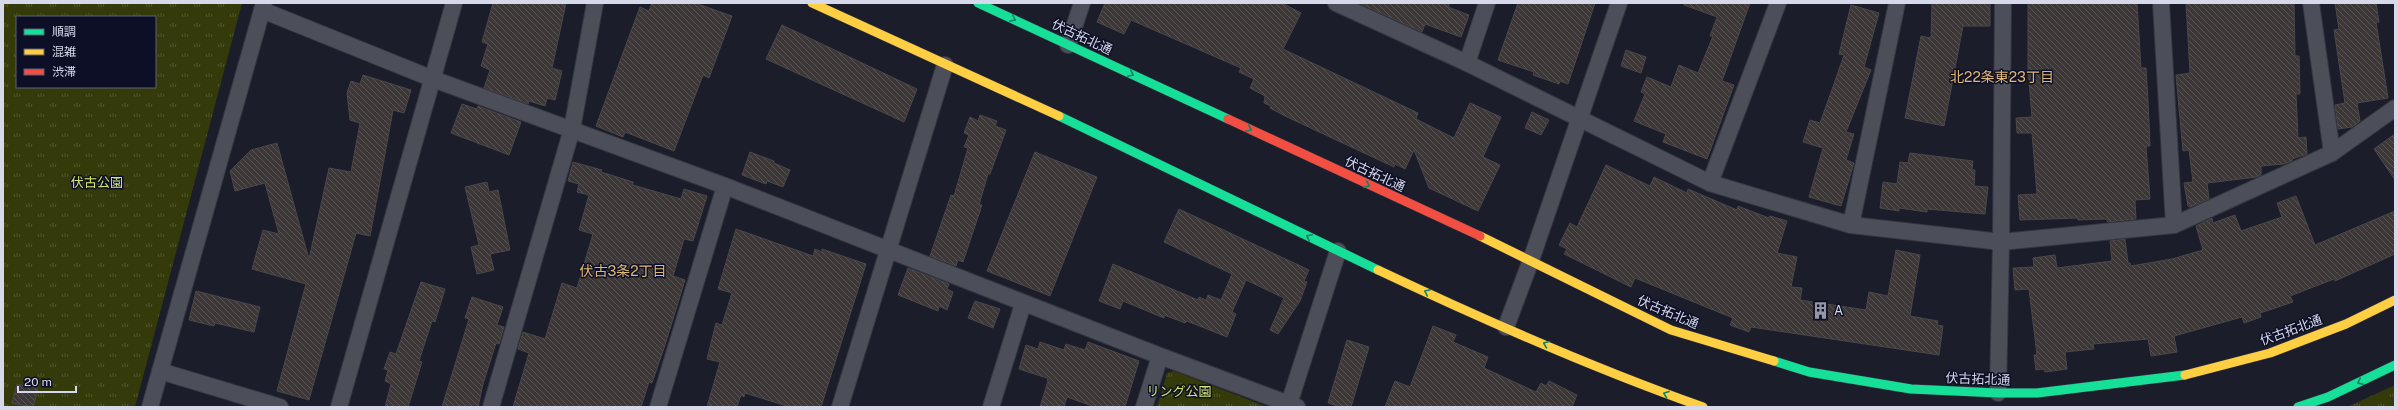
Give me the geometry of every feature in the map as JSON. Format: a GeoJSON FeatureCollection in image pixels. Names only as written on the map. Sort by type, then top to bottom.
{"type":"FeatureCollection","features":[{"type":"Feature","properties":{"kind":"street"},"geometry":{"type":"LineString","coordinates":[[339,407],[454,3]]}},
{"type":"Feature","properties":{"kind":"street"},"geometry":{"type":"LineString","coordinates":[[491,407],[572,130],[595,3]]}},
{"type":"Feature","properties":{"kind":"street"},"geometry":{"type":"LineString","coordinates":[[812,3],[1116,142],[1338,251],[1506,327],[1644,386],[1703,407]]}},
{"type":"Feature","properties":{"kind":"street","name":"伏古拓北通"},"geometry":{"type":"LineString","coordinates":[[978,3],[1531,260],[1671,330],[1809,372],[1911,389],[1998,393],[2036,393],[2192,374],[2270,353],[2346,324],[2395,300]]}},
{"type":"Feature","properties":{"kind":"street"},"geometry":{"type":"LineString","coordinates":[[1068,44],[1082,3]]}},
{"type":"Feature","properties":{"kind":"street"},"geometry":{"type":"LineString","coordinates":[[1467,62],[1487,3]]}},
{"type":"Feature","properties":{"kind":"street"},"geometry":{"type":"LineString","coordinates":[[1506,327],[1531,260],[1578,118],[1619,3]]}},
{"type":"Feature","properties":{"kind":"street"},"geometry":{"type":"LineString","coordinates":[[1710,183],[1778,3]]}},
{"type":"Feature","properties":{"kind":"street"},"geometry":{"type":"LineString","coordinates":[[1851,225],[1897,3]]}},
{"type":"Feature","properties":{"kind":"street"},"geometry":{"type":"LineString","coordinates":[[1998,393],[2002,242],[2003,3]]}},
{"type":"Feature","properties":{"kind":"street"},"geometry":{"type":"LineString","coordinates":[[2161,3],[2174,225]]}},
{"type":"Feature","properties":{"kind":"street"},"geometry":{"type":"LineString","coordinates":[[2311,3],[2332,153]]}},
{"type":"Feature","properties":{"kind":"street"},"geometry":{"type":"LineString","coordinates":[[1344,5],[1467,62],[1710,183],[1851,225],[2002,242],[2174,225],[2332,153],[2395,108]]}},
{"type":"Feature","properties":{"kind":"street"},"geometry":{"type":"LineString","coordinates":[[150,407],[263,7],[433,79],[725,186],[1023,304],[1291,406],[1338,251]]}},
{"type":"Feature","properties":{"kind":"street"},"geometry":{"type":"LineString","coordinates":[[840,407],[945,65]]}},
{"type":"Feature","properties":{"kind":"street"},"geometry":{"type":"LineString","coordinates":[[658,407],[725,186]]}},
{"type":"Feature","properties":{"kind":"street"},"geometry":{"type":"LineString","coordinates":[[991,407],[1023,304]]}},
{"type":"Feature","properties":{"kind":"street"},"geometry":{"type":"LineString","coordinates":[[1144,407],[1160,356]]}},
{"type":"Feature","properties":{"kind":"street"},"geometry":{"type":"LineString","coordinates":[[2298,407],[2328,397],[2395,365]]}},
{"type":"Feature","properties":{"kind":"street"},"geometry":{"type":"LineString","coordinates":[[160,371],[280,407]]}},
{"type":"Feature","properties":{"kind":"green space","name":"伏古公園"},"geometry":{"type":"Polygon","coordinates":[[[3,3],[242,3],[135,407],[3,407],[3,3]]]}},
{"type":"Feature","properties":{"kind":"green space","name":"リング公園"},"geometry":{"type":"Polygon","coordinates":[[[1174,371],[1266,407],[1157,407],[1167,373],[1174,371]]]}},
{"type":"Feature","properties":{"kind":"green space"},"geometry":{"type":"Polygon","coordinates":[[[2395,385],[2395,407],[2347,407],[2395,385]]]}},
{"type":"Feature","properties":{"kind":"building"},"geometry":{"type":"Polygon","coordinates":[[[493,3],[566,3],[552,68],[562,71],[555,100],[547,98],[545,106],[529,101],[528,104],[484,88],[490,70],[481,66],[488,44],[482,42],[493,3]]]}},
{"type":"Feature","properties":{"kind":"building"},"geometry":{"type":"Polygon","coordinates":[[[652,3],[695,3],[732,16],[709,78],[703,75],[674,151],[625,132],[623,137],[596,126],[640,7],[649,11],[652,3]]]}},
{"type":"Feature","properties":{"kind":"building"},"geometry":{"type":"Polygon","coordinates":[[[1105,3],[1282,3],[1301,13],[1283,49],[1418,113],[1416,119],[1454,138],[1470,103],[1501,117],[1483,157],[1500,165],[1478,211],[1429,188],[1414,150],[1405,169],[1395,164],[1394,167],[1285,116],[1264,103],[1265,96],[1250,88],[1254,79],[1239,72],[1241,68],[1131,20],[1124,34],[1097,22],[1105,3]]]}},
{"type":"Feature","properties":{"kind":"building"},"geometry":{"type":"Polygon","coordinates":[[[1359,3],[1450,3],[1448,7],[1469,15],[1461,37],[1425,24],[1422,32],[1359,3]]]}},
{"type":"Feature","properties":{"kind":"building"},"geometry":{"type":"Polygon","coordinates":[[[1518,3],[1595,3],[1568,84],[1560,81],[1559,84],[1533,75],[1534,72],[1498,60],[1518,3]]]}},
{"type":"Feature","properties":{"kind":"building"},"geometry":{"type":"Polygon","coordinates":[[[1684,3],[1750,3],[1722,81],[1734,85],[1707,159],[1663,142],[1666,134],[1634,121],[1645,94],[1641,92],[1647,77],[1671,87],[1679,65],[1698,73],[1713,36],[1710,36],[1717,17],[1684,5],[1684,3]]]}},
{"type":"Feature","properties":{"kind":"building"},"geometry":{"type":"Polygon","coordinates":[[[1932,3],[1990,3],[1990,26],[1963,26],[1944,126],[1905,118],[1921,36],[1931,38],[1932,3]]]}},
{"type":"Feature","properties":{"kind":"building"},"geometry":{"type":"Polygon","coordinates":[[[2028,3],[2137,3],[2141,68],[2146,68],[2150,146],[2146,146],[2150,199],[2135,200],[2136,219],[2108,222],[2106,219],[2078,220],[2078,218],[2020,220],[2018,195],[2037,194],[2032,133],[2017,133],[2016,118],[2032,117],[2028,69],[2028,3]]]}},
{"type":"Feature","properties":{"kind":"building"},"geometry":{"type":"Polygon","coordinates":[[[2186,3],[2294,3],[2295,56],[2299,56],[2300,94],[2296,94],[2298,138],[2306,137],[2307,154],[2292,159],[2292,161],[2284,164],[2261,166],[2261,175],[2257,177],[2207,183],[2209,199],[2190,207],[2188,206],[2184,183],[2193,182],[2189,150],[2183,151],[2176,75],[2190,73],[2186,3]]]}},
{"type":"Feature","properties":{"kind":"building"},"geometry":{"type":"Polygon","coordinates":[[[2335,3],[2376,3],[2379,22],[2376,22],[2388,98],[2357,103],[2360,121],[2352,127],[2338,129],[2335,105],[2345,103],[2334,30],[2339,29],[2335,3]]]}},
{"type":"Feature","properties":{"kind":"building"},"geometry":{"type":"Polygon","coordinates":[[[1851,5],[1879,13],[1864,67],[1871,70],[1846,132],[1854,134],[1846,160],[1854,163],[1841,206],[1809,197],[1823,148],[1803,142],[1810,120],[1820,123],[1834,84],[1844,55],[1839,54],[1851,5]]]}},
{"type":"Feature","properties":{"kind":"building"},"geometry":{"type":"Polygon","coordinates":[[[782,25],[917,89],[904,122],[766,59],[782,25]]]}},
{"type":"Feature","properties":{"kind":"building"},"geometry":{"type":"Polygon","coordinates":[[[1626,50],[1646,57],[1641,73],[1621,66],[1626,50]]]}},
{"type":"Feature","properties":{"kind":"building"},"geometry":{"type":"Polygon","coordinates":[[[363,75],[411,90],[404,113],[393,110],[370,236],[356,233],[309,400],[277,391],[306,284],[252,269],[263,230],[279,234],[265,183],[235,191],[230,171],[251,150],[277,143],[309,259],[329,168],[351,172],[360,123],[350,120],[347,93],[351,81],[360,84],[363,75]]]}},
{"type":"Feature","properties":{"kind":"building"},"geometry":{"type":"Polygon","coordinates":[[[462,104],[477,109],[478,106],[521,122],[509,155],[451,133],[462,104]]]}},
{"type":"Feature","properties":{"kind":"building"},"geometry":{"type":"Polygon","coordinates":[[[1532,112],[1549,120],[1541,135],[1525,128],[1532,112]]]}},
{"type":"Feature","properties":{"kind":"building"},"geometry":{"type":"Polygon","coordinates":[[[980,115],[997,121],[995,126],[1006,130],[990,174],[988,174],[979,205],[982,205],[963,262],[958,260],[956,266],[930,256],[951,195],[954,196],[968,148],[964,147],[969,135],[964,133],[970,117],[978,121],[980,115]]]}},
{"type":"Feature","properties":{"kind":"building"},"geometry":{"type":"Polygon","coordinates":[[[2395,134],[2395,180],[2374,149],[2395,134]]]}},
{"type":"Feature","properties":{"kind":"building"},"geometry":{"type":"Polygon","coordinates":[[[750,152],[774,161],[774,163],[790,170],[783,187],[767,181],[766,184],[742,175],[750,152]]]}},
{"type":"Feature","properties":{"kind":"building"},"geometry":{"type":"Polygon","coordinates":[[[1035,152],[1097,177],[1050,296],[987,271],[1035,152]]]}},
{"type":"Feature","properties":{"kind":"building"},"geometry":{"type":"Polygon","coordinates":[[[1910,153],[1973,161],[1972,170],[1975,170],[1974,186],[1988,187],[1985,214],[1927,209],[1927,212],[1899,208],[1899,211],[1880,208],[1883,182],[1897,184],[1900,162],[1908,163],[1910,153]]]}},
{"type":"Feature","properties":{"kind":"building"},"geometry":{"type":"Polygon","coordinates":[[[573,162],[602,170],[601,172],[633,182],[633,185],[681,199],[684,189],[707,196],[693,241],[684,239],[673,276],[685,280],[652,383],[649,382],[641,407],[513,407],[529,353],[518,349],[523,332],[545,339],[562,283],[577,288],[593,234],[579,230],[589,195],[577,192],[579,184],[568,181],[573,162]]]}},
{"type":"Feature","properties":{"kind":"building"},"geometry":{"type":"Polygon","coordinates":[[[1606,165],[1650,186],[1654,177],[1687,193],[1688,189],[1737,210],[1738,206],[1769,218],[1770,216],[1787,221],[1777,253],[1797,257],[1791,287],[1802,288],[1800,300],[1866,310],[1869,292],[1888,296],[1896,250],[1920,255],[1910,316],[1938,321],[1937,325],[1943,326],[1939,355],[1751,327],[1749,332],[1730,325],[1733,318],[1635,278],[1631,287],[1564,254],[1567,249],[1559,245],[1570,223],[1577,227],[1606,165]]]}},
{"type":"Feature","properties":{"kind":"building"},"geometry":{"type":"Polygon","coordinates":[[[487,182],[489,192],[498,190],[510,250],[490,254],[494,270],[477,274],[471,247],[479,245],[465,187],[487,182]]]}},
{"type":"Feature","properties":{"kind":"building"},"geometry":{"type":"Polygon","coordinates":[[[2296,196],[2315,245],[2395,211],[2395,254],[2335,281],[2334,279],[2290,296],[2293,302],[2260,313],[2261,317],[2244,323],[2242,317],[2174,336],[2177,352],[2151,356],[2148,339],[2093,344],[2094,349],[2065,352],[2067,369],[2045,372],[2044,369],[2036,370],[2034,355],[2037,355],[2029,289],[2015,290],[2013,268],[2034,267],[2033,258],[2055,255],[2057,268],[2112,261],[2110,241],[2125,239],[2128,263],[2130,263],[2131,266],[2172,259],[2203,250],[2196,226],[2212,218],[2213,223],[2235,215],[2241,231],[2282,217],[2277,203],[2296,196]]]}},
{"type":"Feature","properties":{"kind":"building"},"geometry":{"type":"Polygon","coordinates":[[[1179,209],[1309,270],[1304,281],[1307,282],[1300,301],[1278,334],[1270,330],[1284,298],[1246,280],[1232,312],[1236,314],[1227,337],[1187,321],[1185,323],[1164,315],[1164,318],[1123,301],[1120,309],[1099,301],[1113,264],[1198,300],[1199,297],[1206,300],[1208,295],[1221,300],[1232,274],[1164,242],[1179,209]]]}},
{"type":"Feature","properties":{"kind":"building"},"geometry":{"type":"Polygon","coordinates":[[[736,229],[813,256],[815,249],[822,252],[822,249],[866,264],[821,407],[790,407],[745,393],[744,397],[741,395],[737,407],[707,407],[720,362],[707,359],[716,323],[722,325],[732,293],[718,289],[736,229]]]}},
{"type":"Feature","properties":{"kind":"building"},"geometry":{"type":"Polygon","coordinates":[[[908,268],[949,284],[947,289],[953,292],[947,310],[939,306],[938,311],[898,295],[908,268]]]}},
{"type":"Feature","properties":{"kind":"building"},"geometry":{"type":"Polygon","coordinates":[[[421,282],[445,289],[435,322],[432,321],[419,361],[422,362],[408,407],[385,407],[391,384],[385,381],[388,370],[384,369],[390,352],[396,354],[421,282]]]}},
{"type":"Feature","properties":{"kind":"building"},"geometry":{"type":"Polygon","coordinates":[[[196,291],[260,307],[254,332],[215,323],[214,326],[189,320],[196,291]]]}},
{"type":"Feature","properties":{"kind":"building"},"geometry":{"type":"Polygon","coordinates":[[[472,297],[503,307],[497,325],[504,327],[499,344],[496,343],[483,384],[478,407],[442,407],[469,319],[465,318],[472,297]]]}},
{"type":"Feature","properties":{"kind":"building"},"geometry":{"type":"Polygon","coordinates":[[[975,301],[1000,309],[993,328],[968,318],[975,301]]]}},
{"type":"Feature","properties":{"kind":"building"},"geometry":{"type":"Polygon","coordinates":[[[1433,326],[1456,335],[1453,342],[1488,357],[1484,368],[1536,392],[1541,383],[1546,386],[1549,381],[1577,395],[1572,407],[1385,407],[1395,381],[1410,387],[1433,326]]]}},
{"type":"Feature","properties":{"kind":"building"},"geometry":{"type":"Polygon","coordinates":[[[1347,340],[1369,347],[1351,407],[1341,407],[1328,403],[1347,340]]]}},
{"type":"Feature","properties":{"kind":"building"},"geometry":{"type":"Polygon","coordinates":[[[1040,342],[1064,350],[1066,344],[1085,350],[1088,342],[1139,361],[1125,407],[1095,407],[1067,397],[1064,407],[1040,407],[1048,381],[1047,378],[1019,369],[1026,345],[1038,349],[1040,342]]]}},
{"type":"Feature","properties":{"kind":"building"},"geometry":{"type":"Polygon","coordinates":[[[17,384],[38,389],[33,407],[12,403],[17,384]]]}},
{"type":"Feature","properties":{"kind":"traffic: fast"},"geometry":{"type":"LineString","coordinates":[[978,3],[1228,119]]}},
{"type":"Feature","properties":{"kind":"traffic: fast"},"geometry":{"type":"LineString","coordinates":[[1059,116],[1378,270]]}},
{"type":"Feature","properties":{"kind":"traffic: fast"},"geometry":{"type":"LineString","coordinates":[[1774,361],[1809,372],[1911,389],[1998,393],[2037,393],[2185,375]]}},
{"type":"Feature","properties":{"kind":"traffic: fast"},"geometry":{"type":"LineString","coordinates":[[2298,407],[2328,397],[2395,365]]}},
{"type":"Feature","properties":{"kind":"traffic: slow"},"geometry":{"type":"LineString","coordinates":[[812,3],[1059,116]]}},
{"type":"Feature","properties":{"kind":"traffic: slow"},"geometry":{"type":"LineString","coordinates":[[1480,236],[1671,330],[1774,361]]}},
{"type":"Feature","properties":{"kind":"traffic: slow"},"geometry":{"type":"LineString","coordinates":[[1378,270],[1579,360],[1703,407]]}},
{"type":"Feature","properties":{"kind":"traffic: slow"},"geometry":{"type":"LineString","coordinates":[[2185,375],[2270,353],[2346,324],[2395,300]]}},
{"type":"Feature","properties":{"kind":"traffic: jam"},"geometry":{"type":"LineString","coordinates":[[1228,119],[1480,236]]}},
{"type":"Feature","properties":{"kind":"place","name":"A"},"geometry":{"type":"Point","coordinates":[1821,310]}},
{"type":"Feature","properties":{"kind":"district","name":"北22条東23丁目"},"geometry":{"type":"Point","coordinates":[2002,77]}},
{"type":"Feature","properties":{"kind":"district","name":"伏古3条2丁目"},"geometry":{"type":"Point","coordinates":[623,271]}}]}
